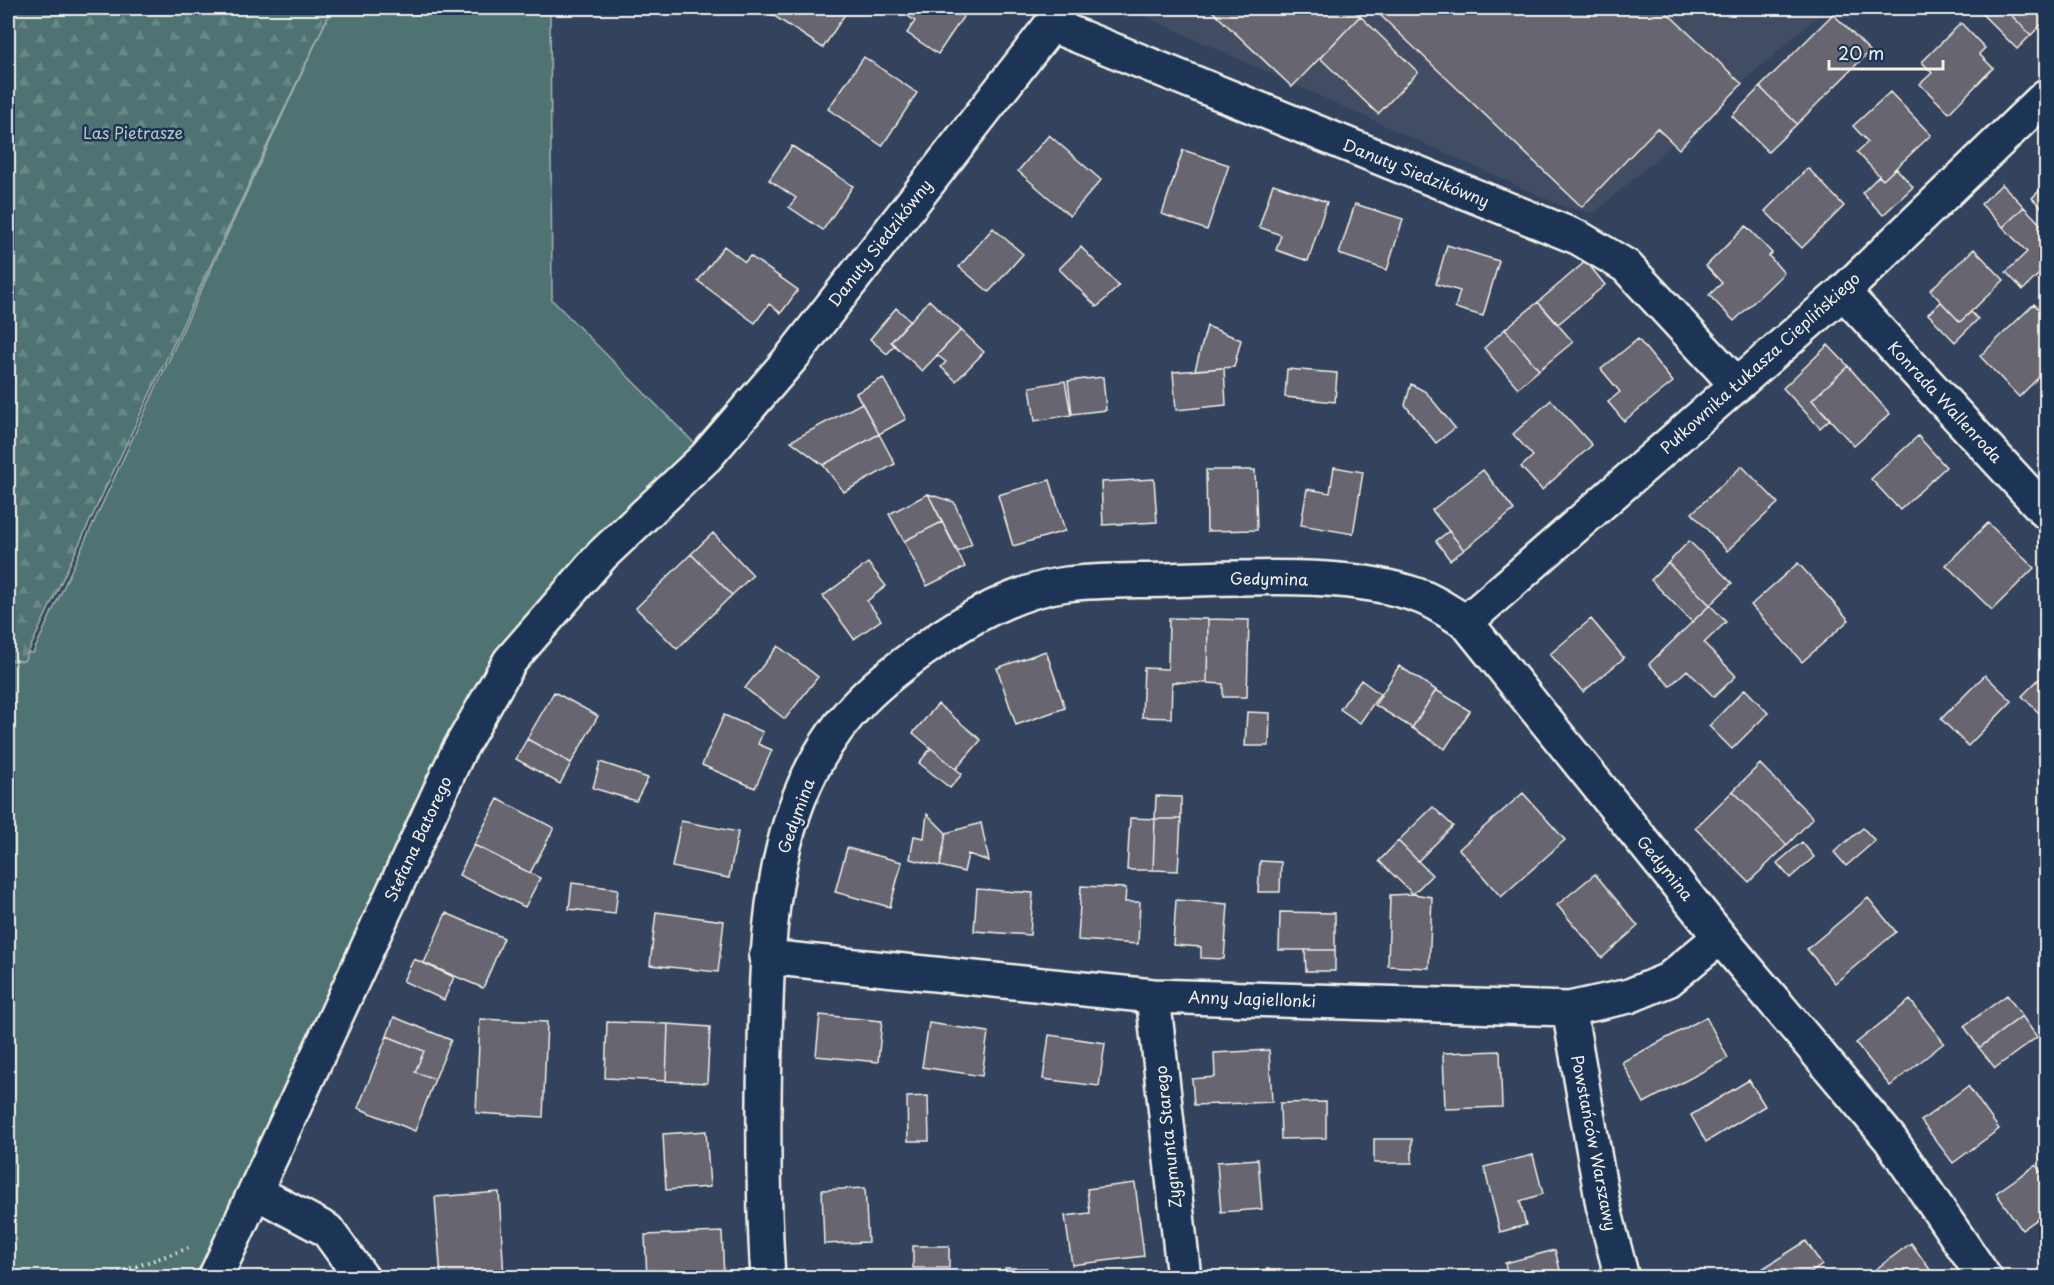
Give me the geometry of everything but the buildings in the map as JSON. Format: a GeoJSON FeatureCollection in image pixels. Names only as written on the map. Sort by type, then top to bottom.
{"type":"FeatureCollection","features":[{"type":"Feature","properties":{"kind":"street","name":"Danuty Siedzikówny"},"geometry":{"type":"LineString","coordinates":[[706,457],[792,357],[1055,16],[1579,238],[1626,266],[1737,385]]}},
{"type":"Feature","properties":{"kind":"street","name":"Pułkownika Łukasza Cieplińskiego"},"geometry":{"type":"LineString","coordinates":[[1466,622],[1843,292],[2046,96]]}},
{"type":"Feature","properties":{"kind":"street","name":"Konrada Wallenroda"},"geometry":{"type":"LineString","coordinates":[[1843,292],[2046,512]]}},
{"type":"Feature","properties":{"kind":"street","name":"Stefana Batorego"},"geometry":{"type":"LineString","coordinates":[[215,1278],[458,752],[510,661],[602,555],[706,457]]}},
{"type":"Feature","properties":{"kind":"street","name":"Gedymina"},"geometry":{"type":"LineString","coordinates":[[768,1278],[762,1177],[766,957],[773,896],[786,837],[804,785],[832,737],[860,701],[892,672],[954,627],[1003,602],[1065,584],[1213,579],[1353,580],[1423,598],[1466,622],[1720,937],[1890,1139],[1985,1278]]}},
{"type":"Feature","properties":{"kind":"street","name":"Anny Jagiellonki"},"geometry":{"type":"LineString","coordinates":[[766,957],[1153,996],[1569,1008],[1629,996],[1668,980],[1720,937]]}},
{"type":"Feature","properties":{"kind":"street","name":"Zygmunta Starego"},"geometry":{"type":"LineString","coordinates":[[1153,996],[1184,1278]]}},
{"type":"Feature","properties":{"kind":"street","name":"Powstańców Warszawy"},"geometry":{"type":"LineString","coordinates":[[1569,1008],[1604,1204],[1622,1278]]}},
{"type":"Feature","properties":{"kind":"street"},"geometry":{"type":"LineString","coordinates":[[256,1192],[327,1230],[362,1278]]}},
{"type":"Feature","properties":{"kind":"path"},"geometry":{"type":"LineString","coordinates":[[102,1278],[237,1232]]}},
{"type":"Feature","properties":{"kind":"shaded area"},"geometry":{"type":"Polygon","coordinates":[[[1127,8],[1827,8],[1594,213],[1564,207],[1127,8]]]}},
{"type":"Feature","properties":{"kind":"green space","name":"Las Pietrasze"},"geometry":{"type":"Polygon","coordinates":[[[8,8],[332,8],[24,661],[8,660],[8,8]]]}},
{"type":"Feature","properties":{"kind":"green space"},"geometry":{"type":"Polygon","coordinates":[[[332,8],[550,8],[552,300],[707,456],[513,656],[215,1277],[8,1277],[8,652],[33,653],[332,8]]]}}]}
